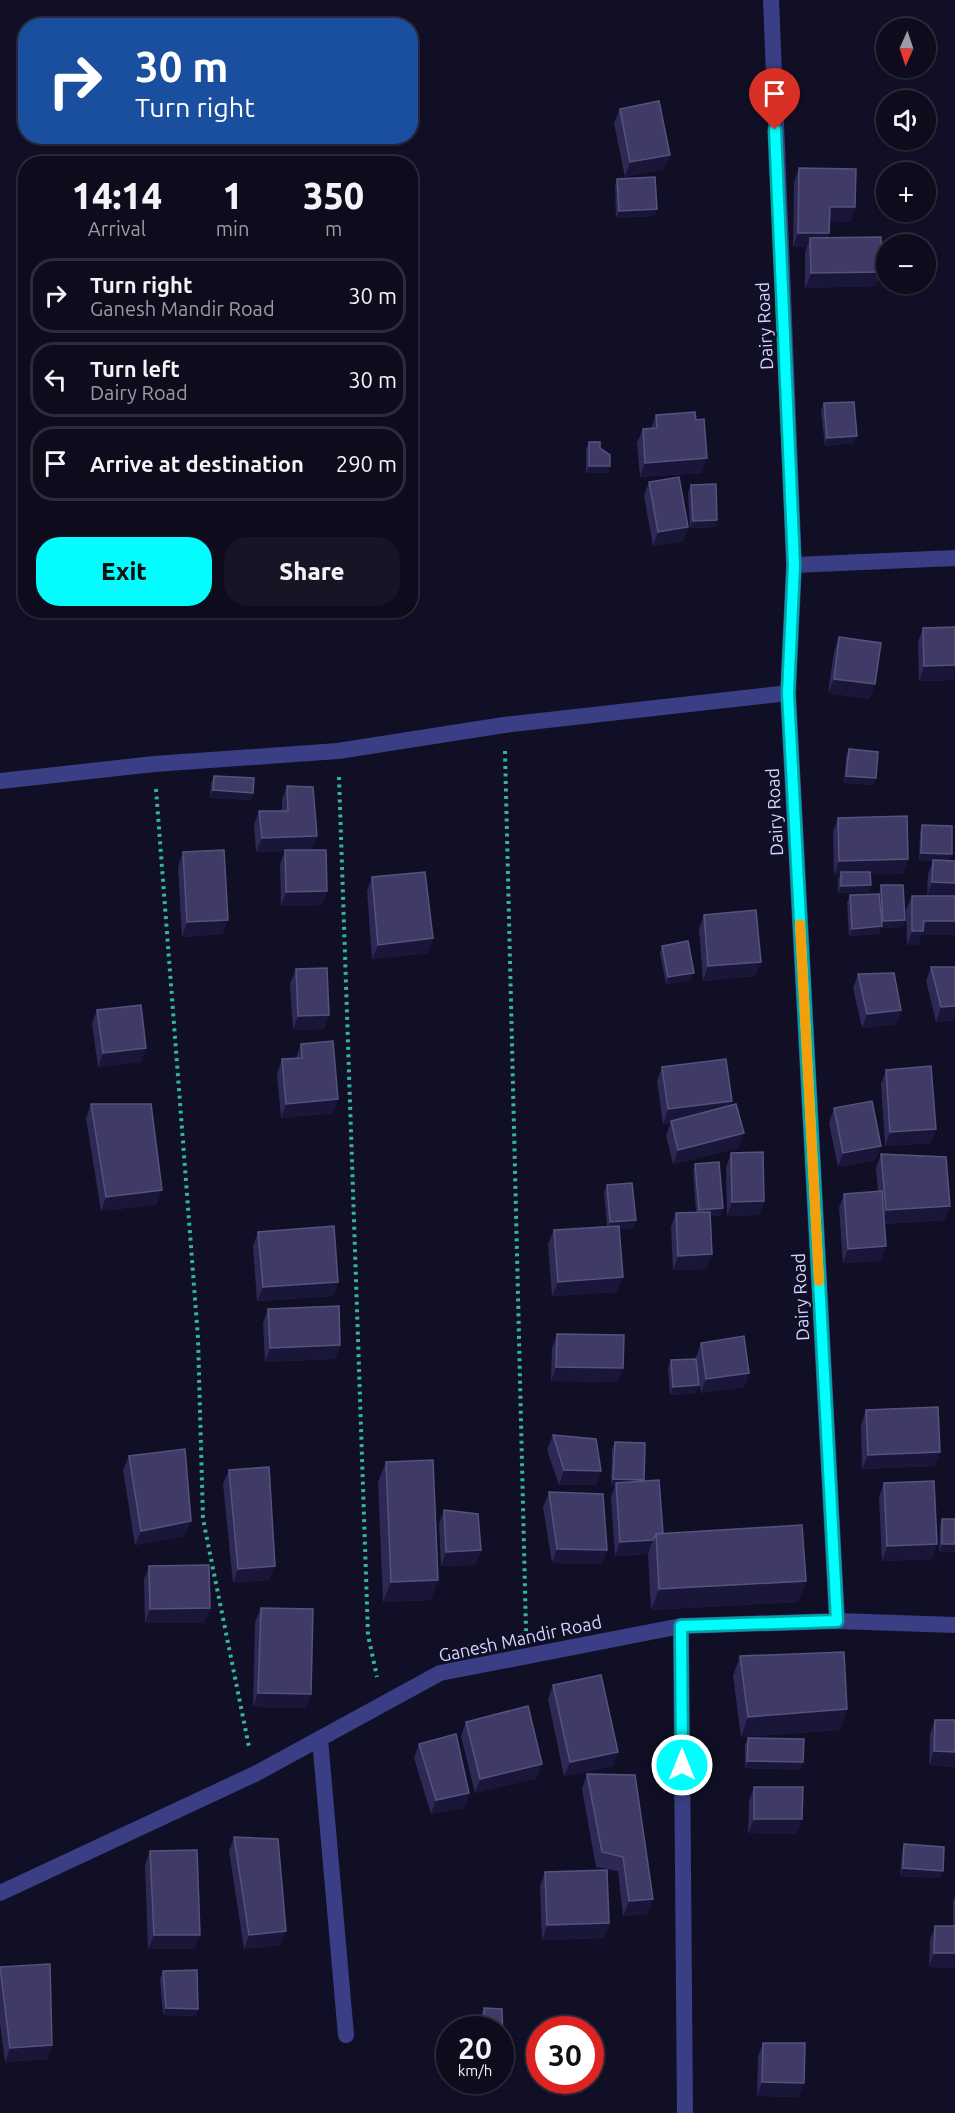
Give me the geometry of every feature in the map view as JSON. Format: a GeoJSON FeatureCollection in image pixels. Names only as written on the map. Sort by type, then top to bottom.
{"type":"FeatureCollection","features":[{"type":"Feature","properties":{"kind":"street","name":"Dairy Road"},"geometry":{"type":"LineString","coordinates":[[771,0],[794,565],[788,693],[837,1621]]}},
{"type":"Feature","properties":{"kind":"street"},"geometry":{"type":"LineString","coordinates":[[794,565],[955,558]]}},
{"type":"Feature","properties":{"kind":"street"},"geometry":{"type":"LineString","coordinates":[[0,781],[154,764],[338,751],[504,725],[788,693]]}},
{"type":"Feature","properties":{"kind":"street","name":"Ganesh Mandir Road"},"geometry":{"type":"LineString","coordinates":[[0,1893],[255,1774],[440,1673],[681,1626],[837,1621],[955,1624]]}},
{"type":"Feature","properties":{"kind":"street"},"geometry":{"type":"LineString","coordinates":[[681,1626],[685,2113]]}},
{"type":"Feature","properties":{"kind":"street"},"geometry":{"type":"LineString","coordinates":[[320,1739],[346,2035]]}},
{"type":"Feature","properties":{"kind":"path"},"geometry":{"type":"LineString","coordinates":[[504,725],[526,1656]]}},
{"type":"Feature","properties":{"kind":"path"},"geometry":{"type":"LineString","coordinates":[[338,751],[368,1635],[383,1704]]}},
{"type":"Feature","properties":{"kind":"path"},"geometry":{"type":"LineString","coordinates":[[154,764],[198,1338],[203,1519],[255,1774]]}},
{"type":"Feature","properties":{"kind":"building"},"geometry":{"type":"Polygon","coordinates":[[[659,101],[670,155],[630,162],[620,109],[659,101]]]}},
{"type":"Feature","properties":{"kind":"building"},"geometry":{"type":"Polygon","coordinates":[[[799,168],[856,169],[855,207],[830,207],[829,233],[798,233],[799,168]]]}},
{"type":"Feature","properties":{"kind":"building"},"geometry":{"type":"Polygon","coordinates":[[[655,177],[657,209],[619,211],[617,179],[655,177]]]}},
{"type":"Feature","properties":{"kind":"building"},"geometry":{"type":"Polygon","coordinates":[[[876,237],[876,272],[811,273],[810,238],[876,237]]]}},
{"type":"Feature","properties":{"kind":"building"},"geometry":{"type":"Polygon","coordinates":[[[854,402],[857,436],[827,438],[824,403],[854,402]]]}},
{"type":"Feature","properties":{"kind":"building"},"geometry":{"type":"Polygon","coordinates":[[[695,412],[696,420],[704,419],[707,458],[645,463],[643,429],[657,428],[656,415],[695,412]]]}},
{"type":"Feature","properties":{"kind":"building"},"geometry":{"type":"Polygon","coordinates":[[[589,442],[600,442],[600,448],[610,455],[610,466],[589,466],[589,442]]]}},
{"type":"Feature","properties":{"kind":"building"},"geometry":{"type":"Polygon","coordinates":[[[679,477],[688,527],[658,532],[649,482],[679,477]]]}},
{"type":"Feature","properties":{"kind":"building"},"geometry":{"type":"Polygon","coordinates":[[[716,484],[717,520],[693,521],[691,485],[716,484]]]}},
{"type":"Feature","properties":{"kind":"building"},"geometry":{"type":"Polygon","coordinates":[[[955,627],[955,665],[924,666],[923,628],[955,627]]]}},
{"type":"Feature","properties":{"kind":"building"},"geometry":{"type":"Polygon","coordinates":[[[839,637],[881,643],[875,684],[834,679],[839,637]]]}},
{"type":"Feature","properties":{"kind":"building"},"geometry":{"type":"Polygon","coordinates":[[[849,749],[878,752],[876,778],[846,776],[849,749]]]}},
{"type":"Feature","properties":{"kind":"building"},"geometry":{"type":"Polygon","coordinates":[[[214,776],[254,778],[253,793],[213,790],[214,776]]]}},
{"type":"Feature","properties":{"kind":"building"},"geometry":{"type":"Polygon","coordinates":[[[287,786],[313,787],[317,836],[262,838],[259,811],[288,811],[287,786]]]}},
{"type":"Feature","properties":{"kind":"building"},"geometry":{"type":"Polygon","coordinates":[[[907,816],[908,859],[839,861],[838,818],[907,816]]]}},
{"type":"Feature","properties":{"kind":"building"},"geometry":{"type":"Polygon","coordinates":[[[922,825],[952,826],[952,854],[921,853],[922,825]]]}},
{"type":"Feature","properties":{"kind":"building"},"geometry":{"type":"Polygon","coordinates":[[[224,850],[228,920],[187,922],[183,852],[224,850]]]}},
{"type":"Feature","properties":{"kind":"building"},"geometry":{"type":"Polygon","coordinates":[[[285,850],[326,850],[327,891],[286,892],[285,850]]]}},
{"type":"Feature","properties":{"kind":"building"},"geometry":{"type":"Polygon","coordinates":[[[933,860],[955,861],[955,883],[932,882],[933,860]]]}},
{"type":"Feature","properties":{"kind":"building"},"geometry":{"type":"Polygon","coordinates":[[[425,872],[433,938],[378,945],[372,877],[425,872]]]}},
{"type":"Feature","properties":{"kind":"building"},"geometry":{"type":"Polygon","coordinates":[[[841,872],[870,872],[871,885],[841,886],[841,872]]]}},
{"type":"Feature","properties":{"kind":"building"},"geometry":{"type":"Polygon","coordinates":[[[881,885],[903,885],[905,920],[883,921],[881,885]]]}},
{"type":"Feature","properties":{"kind":"building"},"geometry":{"type":"Polygon","coordinates":[[[879,894],[882,926],[852,929],[850,895],[879,894]]]}},
{"type":"Feature","properties":{"kind":"building"},"geometry":{"type":"Polygon","coordinates":[[[912,896],[955,896],[955,921],[924,921],[923,931],[912,931],[912,896]]]}},
{"type":"Feature","properties":{"kind":"building"},"geometry":{"type":"Polygon","coordinates":[[[756,910],[761,962],[708,966],[704,915],[756,910]]]}},
{"type":"Feature","properties":{"kind":"building"},"geometry":{"type":"Polygon","coordinates":[[[688,941],[694,973],[668,977],[662,946],[688,941]]]}},
{"type":"Feature","properties":{"kind":"building"},"geometry":{"type":"Polygon","coordinates":[[[931,967],[955,967],[955,1006],[941,1007],[931,967]]]}},
{"type":"Feature","properties":{"kind":"building"},"geometry":{"type":"Polygon","coordinates":[[[327,968],[329,1015],[298,1016],[296,969],[327,968]]]}},
{"type":"Feature","properties":{"kind":"building"},"geometry":{"type":"Polygon","coordinates":[[[894,973],[901,1010],[867,1014],[858,974],[894,973]]]}},
{"type":"Feature","properties":{"kind":"building"},"geometry":{"type":"Polygon","coordinates":[[[141,1005],[146,1048],[103,1053],[97,1010],[141,1005]]]}},
{"type":"Feature","properties":{"kind":"building"},"geometry":{"type":"Polygon","coordinates":[[[333,1041],[338,1099],[286,1104],[282,1059],[302,1058],[301,1044],[333,1041]]]}},
{"type":"Feature","properties":{"kind":"building"},"geometry":{"type":"Polygon","coordinates":[[[726,1059],[732,1101],[668,1109],[662,1067],[726,1059]]]}},
{"type":"Feature","properties":{"kind":"building"},"geometry":{"type":"Polygon","coordinates":[[[931,1066],[936,1129],[890,1132],[886,1070],[931,1066]]]}},
{"type":"Feature","properties":{"kind":"building"},"geometry":{"type":"Polygon","coordinates":[[[872,1101],[881,1146],[843,1153],[834,1108],[872,1101]]]}},
{"type":"Feature","properties":{"kind":"building"},"geometry":{"type":"Polygon","coordinates":[[[91,1104],[151,1104],[162,1190],[106,1197],[91,1104]]]}},
{"type":"Feature","properties":{"kind":"building"},"geometry":{"type":"Polygon","coordinates":[[[736,1104],[744,1133],[678,1150],[671,1121],[736,1104]]]}},
{"type":"Feature","properties":{"kind":"building"},"geometry":{"type":"Polygon","coordinates":[[[763,1152],[764,1201],[732,1202],[731,1153],[763,1152]]]}},
{"type":"Feature","properties":{"kind":"building"},"geometry":{"type":"Polygon","coordinates":[[[881,1154],[946,1157],[950,1206],[886,1210],[881,1154]]]}},
{"type":"Feature","properties":{"kind":"building"},"geometry":{"type":"Polygon","coordinates":[[[719,1162],[723,1208],[699,1210],[695,1164],[719,1162]]]}},
{"type":"Feature","properties":{"kind":"building"},"geometry":{"type":"Polygon","coordinates":[[[632,1183],[636,1220],[610,1222],[607,1185],[632,1183]]]}},
{"type":"Feature","properties":{"kind":"building"},"geometry":{"type":"Polygon","coordinates":[[[882,1191],[886,1246],[848,1249],[844,1194],[882,1191]]]}},
{"type":"Feature","properties":{"kind":"building"},"geometry":{"type":"Polygon","coordinates":[[[710,1212],[712,1254],[678,1256],[676,1213],[710,1212]]]}},
{"type":"Feature","properties":{"kind":"building"},"geometry":{"type":"Polygon","coordinates":[[[334,1226],[338,1282],[263,1287],[258,1232],[334,1226]]]}},
{"type":"Feature","properties":{"kind":"building"},"geometry":{"type":"Polygon","coordinates":[[[619,1226],[623,1277],[558,1282],[554,1230],[619,1226]]]}},
{"type":"Feature","properties":{"kind":"building"},"geometry":{"type":"Polygon","coordinates":[[[339,1306],[340,1345],[270,1348],[268,1309],[339,1306]]]}},
{"type":"Feature","properties":{"kind":"building"},"geometry":{"type":"Polygon","coordinates":[[[557,1334],[624,1335],[623,1368],[556,1367],[557,1334]]]}},
{"type":"Feature","properties":{"kind":"building"},"geometry":{"type":"Polygon","coordinates":[[[744,1336],[749,1373],[706,1379],[701,1343],[744,1336]]]}},
{"type":"Feature","properties":{"kind":"building"},"geometry":{"type":"Polygon","coordinates":[[[696,1359],[699,1385],[673,1387],[671,1360],[696,1359]]]}},
{"type":"Feature","properties":{"kind":"building"},"geometry":{"type":"Polygon","coordinates":[[[938,1407],[940,1452],[868,1455],[866,1410],[938,1407]]]}},
{"type":"Feature","properties":{"kind":"building"},"geometry":{"type":"Polygon","coordinates":[[[553,1435],[596,1439],[601,1471],[564,1470],[553,1435]]]}},
{"type":"Feature","properties":{"kind":"building"},"geometry":{"type":"Polygon","coordinates":[[[615,1442],[645,1443],[644,1480],[613,1479],[615,1442]]]}},
{"type":"Feature","properties":{"kind":"building"},"geometry":{"type":"Polygon","coordinates":[[[185,1449],[191,1521],[141,1531],[129,1456],[185,1449]]]}},
{"type":"Feature","properties":{"kind":"building"},"geometry":{"type":"Polygon","coordinates":[[[433,1460],[438,1580],[391,1582],[386,1462],[433,1460]]]}},
{"type":"Feature","properties":{"kind":"building"},"geometry":{"type":"Polygon","coordinates":[[[269,1467],[275,1566],[238,1569],[229,1470],[269,1467]]]}},
{"type":"Feature","properties":{"kind":"building"},"geometry":{"type":"Polygon","coordinates":[[[659,1480],[663,1533],[656,1534],[653,1540],[620,1542],[616,1483],[659,1480]]]}},
{"type":"Feature","properties":{"kind":"building"},"geometry":{"type":"Polygon","coordinates":[[[934,1481],[937,1544],[887,1546],[884,1483],[934,1481]]]}},
{"type":"Feature","properties":{"kind":"building"},"geometry":{"type":"Polygon","coordinates":[[[549,1492],[603,1494],[607,1550],[557,1549],[549,1492]]]}},
{"type":"Feature","properties":{"kind":"building"},"geometry":{"type":"Polygon","coordinates":[[[444,1510],[478,1514],[481,1550],[446,1552],[444,1510]]]}},
{"type":"Feature","properties":{"kind":"building"},"geometry":{"type":"Polygon","coordinates":[[[942,1519],[955,1519],[955,1544],[942,1544],[942,1519]]]}},
{"type":"Feature","properties":{"kind":"building"},"geometry":{"type":"Polygon","coordinates":[[[802,1525],[806,1581],[659,1589],[656,1534],[802,1525]]]}},
{"type":"Feature","properties":{"kind":"building"},"geometry":{"type":"Polygon","coordinates":[[[209,1565],[210,1608],[150,1609],[149,1566],[209,1565]]]}},
{"type":"Feature","properties":{"kind":"building"},"geometry":{"type":"Polygon","coordinates":[[[261,1608],[313,1609],[311,1694],[258,1693],[261,1608]]]}},
{"type":"Feature","properties":{"kind":"building"},"geometry":{"type":"Polygon","coordinates":[[[844,1652],[847,1709],[748,1717],[740,1656],[844,1652]]]}},
{"type":"Feature","properties":{"kind":"building"},"geometry":{"type":"Polygon","coordinates":[[[601,1675],[618,1752],[570,1762],[553,1685],[601,1675]]]}},
{"type":"Feature","properties":{"kind":"building"},"geometry":{"type":"Polygon","coordinates":[[[528,1706],[542,1764],[480,1779],[466,1722],[528,1706]]]}},
{"type":"Feature","properties":{"kind":"building"},"geometry":{"type":"Polygon","coordinates":[[[935,1720],[955,1720],[955,1752],[934,1751],[935,1720]]]}},
{"type":"Feature","properties":{"kind":"building"},"geometry":{"type":"Polygon","coordinates":[[[456,1734],[469,1793],[436,1800],[419,1744],[456,1734]]]}},
{"type":"Feature","properties":{"kind":"building"},"geometry":{"type":"Polygon","coordinates":[[[748,1738],[804,1739],[803,1762],[747,1761],[748,1738]]]}},
{"type":"Feature","properties":{"kind":"building"},"geometry":{"type":"Polygon","coordinates":[[[587,1774],[635,1775],[653,1899],[629,1901],[623,1857],[602,1852],[587,1774]]]}},
{"type":"Feature","properties":{"kind":"building"},"geometry":{"type":"Polygon","coordinates":[[[754,1787],[803,1787],[802,1819],[754,1819],[754,1787]]]}},
{"type":"Feature","properties":{"kind":"building"},"geometry":{"type":"Polygon","coordinates":[[[234,1837],[278,1839],[286,1931],[249,1935],[234,1837]]]}},
{"type":"Feature","properties":{"kind":"building"},"geometry":{"type":"Polygon","coordinates":[[[904,1844],[944,1847],[943,1871],[903,1868],[904,1844]]]}},
{"type":"Feature","properties":{"kind":"building"},"geometry":{"type":"Polygon","coordinates":[[[197,1850],[200,1935],[154,1935],[150,1851],[197,1850]]]}},
{"type":"Feature","properties":{"kind":"building"},"geometry":{"type":"Polygon","coordinates":[[[607,1870],[609,1923],[547,1925],[545,1872],[607,1870]]]}},
{"type":"Feature","properties":{"kind":"building"},"geometry":{"type":"Polygon","coordinates":[[[935,1926],[955,1926],[955,1953],[934,1953],[935,1926]]]}},
{"type":"Feature","properties":{"kind":"building"},"geometry":{"type":"Polygon","coordinates":[[[50,1964],[52,2045],[10,2048],[0,1967],[50,1964]]]}},
{"type":"Feature","properties":{"kind":"building"},"geometry":{"type":"Polygon","coordinates":[[[197,1970],[198,2009],[166,2008],[163,1971],[197,1970]]]}},
{"type":"Feature","properties":{"kind":"building"},"geometry":{"type":"Polygon","coordinates":[[[484,2008],[502,2009],[502,2016],[484,2016],[484,2008]]]}},
{"type":"Feature","properties":{"kind":"building"},"geometry":{"type":"Polygon","coordinates":[[[763,2043],[805,2043],[804,2083],[762,2082],[763,2043]]]}},
{"type":"Feature","properties":{"kind":"slow traffic"},"geometry":{"type":"LineString","coordinates":[[800,924],[819,1281]]}},
{"type":"Feature","properties":{"kind":"route"},"geometry":{"type":"LineString","coordinates":[[682,1765],[681,1626],[837,1621],[788,693],[794,565],[775,130]]}}]}
